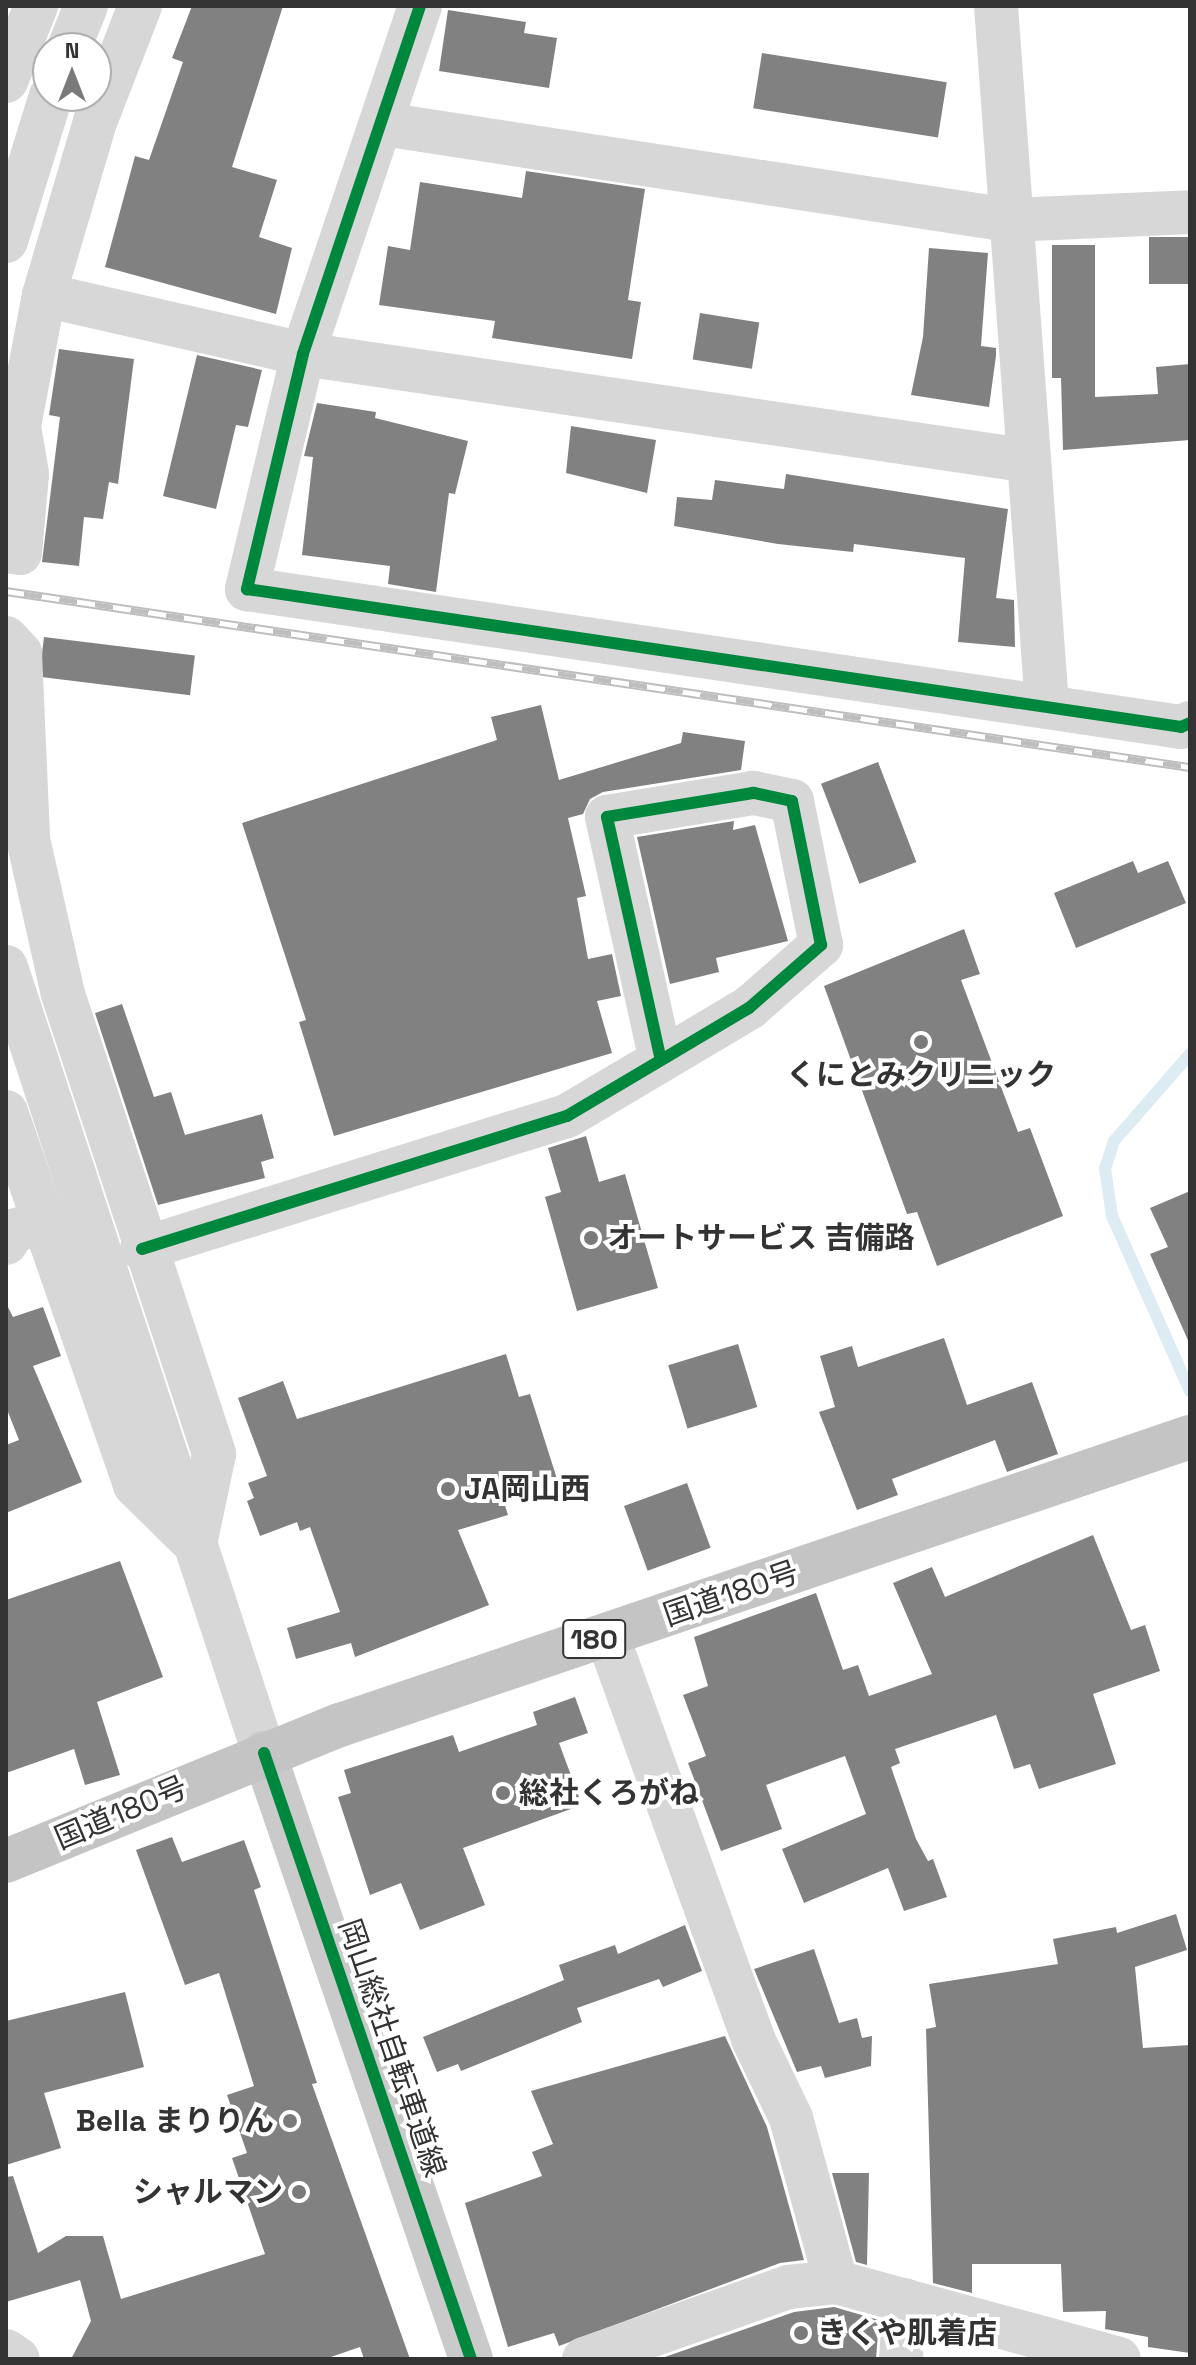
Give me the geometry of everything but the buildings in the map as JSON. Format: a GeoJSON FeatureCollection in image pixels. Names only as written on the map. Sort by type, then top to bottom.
{"type":"FeatureCollection","features":[{"type":"Feature","properties":{"kind":"highway","name":"国道180号"},"geometry":{"type":"LineString","coordinates":[[6,1861],[264,1753],[1190,1437]]}},
{"type":"Feature","properties":{"kind":"main road","name":"岡山総社自転車道線"},"geometry":{"type":"LineString","coordinates":[[264,1753],[471,2359]]}},
{"type":"Feature","properties":{"kind":"street"},"geometry":{"type":"LineString","coordinates":[[6,81],[36,6]]}},
{"type":"Feature","properties":{"kind":"street"},"geometry":{"type":"LineString","coordinates":[[75,32],[86,6]]}},
{"type":"Feature","properties":{"kind":"street"},"geometry":{"type":"LineString","coordinates":[[6,551],[20,553],[27,474],[19,426],[44,295],[90,137],[140,6]]}},
{"type":"Feature","properties":{"kind":"street"},"geometry":{"type":"LineString","coordinates":[[420,6],[383,124],[303,354],[247,589],[1181,727],[1190,723]]}},
{"type":"Feature","properties":{"kind":"street"},"geometry":{"type":"LineString","coordinates":[[996,6],[1009,220],[1047,705]]}},
{"type":"Feature","properties":{"kind":"street"},"geometry":{"type":"LineString","coordinates":[[6,241],[46,112]]}},
{"type":"Feature","properties":{"kind":"street"},"geometry":{"type":"LineString","coordinates":[[383,124],[1009,220],[1190,212]]}},
{"type":"Feature","properties":{"kind":"street"},"geometry":{"type":"LineString","coordinates":[[44,295],[303,354],[1029,461]]}},
{"type":"Feature","properties":{"kind":"street"},"geometry":{"type":"LineString","coordinates":[[6,638],[20,653],[21,769],[37,880],[63,994],[142,1249],[214,1454],[195,1544]]}},
{"type":"Feature","properties":{"kind":"street"},"geometry":{"type":"LineString","coordinates":[[142,1249],[567,1116],[660,1056],[749,1008],[821,945],[792,801],[753,793],[607,817],[660,1056]]}},
{"type":"Feature","properties":{"kind":"street"},"geometry":{"type":"LineString","coordinates":[[6,967],[264,1753]]}},
{"type":"Feature","properties":{"kind":"street"},"geometry":{"type":"LineString","coordinates":[[6,1112],[17,1231],[135,1485],[195,1544]]}},
{"type":"Feature","properties":{"kind":"street"},"geometry":{"type":"LineString","coordinates":[[607,1635],[753,2039],[791,2118],[836,2282]]}},
{"type":"Feature","properties":{"kind":"street"},"geometry":{"type":"LineString","coordinates":[[584,2359],[788,2287],[836,2282],[1119,2359]]}},
{"type":"Feature","properties":{"kind":"street"},"geometry":{"type":"LineString","coordinates":[[901,2359],[905,2300]]}},
{"type":"Feature","properties":{"kind":"street"},"geometry":{"type":"LineString","coordinates":[[6,2351],[18,2359]]}},
{"type":"Feature","properties":{"kind":"waterway"},"geometry":{"type":"LineString","coordinates":[[1190,1054],[1114,1141],[1105,1169],[1112,1216],[1190,1391]]}},
{"type":"Feature","properties":{"kind":"railway"},"geometry":{"type":"LineString","coordinates":[[6,591],[1190,767]]}},
{"type":"Feature","properties":{"kind":"cycle path"},"geometry":{"type":"LineString","coordinates":[[420,6],[303,354],[247,589],[1181,727],[1190,723]]}},
{"type":"Feature","properties":{"kind":"cycle path"},"geometry":{"type":"LineString","coordinates":[[142,1249],[567,1116],[749,1008],[821,945],[792,801],[753,793],[607,817],[660,1056]]}},
{"type":"Feature","properties":{"kind":"cycle path"},"geometry":{"type":"LineString","coordinates":[[264,1753],[471,2359]]}},
{"type":"Feature","properties":{"kind":"place","name":"くにとみクリニック"},"geometry":{"type":"Point","coordinates":[921,1042]}},
{"type":"Feature","properties":{"kind":"place","name":"オートサービス 吉備路"},"geometry":{"type":"Point","coordinates":[591,1238]}},
{"type":"Feature","properties":{"kind":"place","name":"JA岡山西"},"geometry":{"type":"Point","coordinates":[448,1489]}},
{"type":"Feature","properties":{"kind":"place","name":"総社くろがね"},"geometry":{"type":"Point","coordinates":[503,1793]}},
{"type":"Feature","properties":{"kind":"place","name":"Bella まりりん"},"geometry":{"type":"Point","coordinates":[290,2121]}},
{"type":"Feature","properties":{"kind":"place","name":"シャルマン"},"geometry":{"type":"Point","coordinates":[299,2192]}},
{"type":"Feature","properties":{"kind":"place","name":"きくや肌着店"},"geometry":{"type":"Point","coordinates":[801,2333]}}]}
